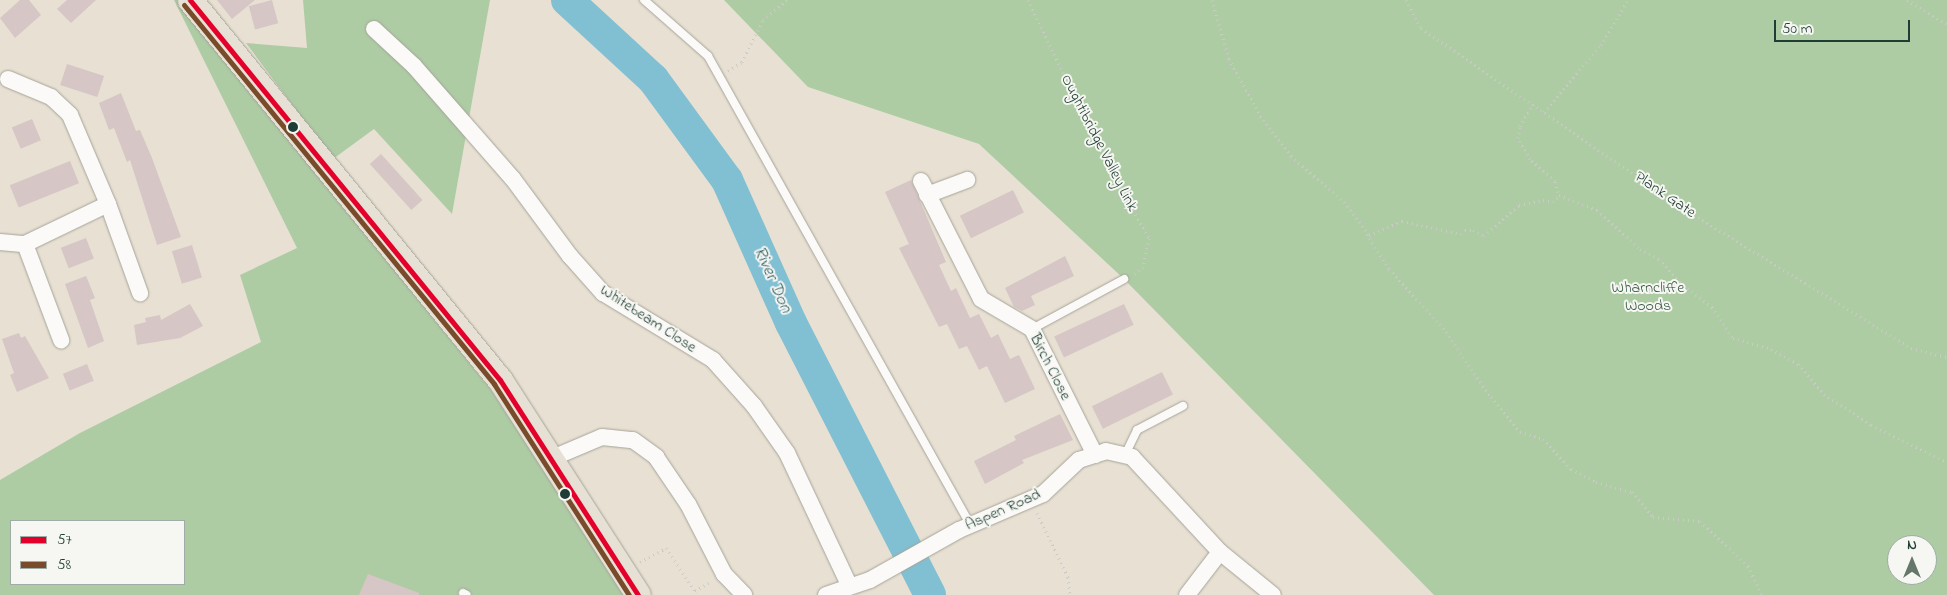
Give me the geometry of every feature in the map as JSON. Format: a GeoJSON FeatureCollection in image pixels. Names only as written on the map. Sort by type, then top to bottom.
{"type":"FeatureCollection","features":[{"type":"Feature","properties":{"kind":"main road"},"geometry":{"type":"LineString","coordinates":[[190,0],[500,380],[638,595]]}},
{"type":"Feature","properties":{"kind":"street","name":"Whitebeam Close"},"geometry":{"type":"LineString","coordinates":[[374,29],[414,66],[513,179],[570,256],[603,293],[713,360],[754,406],[787,453],[849,585]]}},
{"type":"Feature","properties":{"kind":"street"},"geometry":{"type":"LineString","coordinates":[[8,79],[51,97],[70,115],[108,204],[140,292]]}},
{"type":"Feature","properties":{"kind":"street","name":"Birch Close"},"geometry":{"type":"LineString","coordinates":[[967,180],[924,188],[981,299],[1032,329],[1095,455]]}},
{"type":"Feature","properties":{"kind":"street"},"geometry":{"type":"LineString","coordinates":[[0,242],[25,244],[108,204]]}},
{"type":"Feature","properties":{"kind":"street"},"geometry":{"type":"LineString","coordinates":[[25,244],[61,340]]}},
{"type":"Feature","properties":{"kind":"street"},"geometry":{"type":"LineString","coordinates":[[550,459],[602,437],[633,440],[656,457],[688,504],[724,574],[744,595]]}},
{"type":"Feature","properties":{"kind":"street","name":"Aspen Road"},"geometry":{"type":"LineString","coordinates":[[826,595],[849,585],[870,580],[965,527],[1043,494],[1080,460],[1106,451],[1125,455]]}},
{"type":"Feature","properties":{"kind":"street"},"geometry":{"type":"LineString","coordinates":[[1125,455],[1132,457],[1148,472],[1220,552],[1273,595]]}},
{"type":"Feature","properties":{"kind":"street"},"geometry":{"type":"LineString","coordinates":[[1188,595],[1220,552]]}},
{"type":"Feature","properties":{"kind":"lane"},"geometry":{"type":"LineString","coordinates":[[644,0],[708,56],[965,527]]}},
{"type":"Feature","properties":{"kind":"lane"},"geometry":{"type":"LineString","coordinates":[[1032,329],[1124,279]]}},
{"type":"Feature","properties":{"kind":"lane"},"geometry":{"type":"LineString","coordinates":[[1125,455],[1137,430],[1182,406]]}},
{"type":"Feature","properties":{"kind":"path"},"geometry":{"type":"LineString","coordinates":[[719,76],[742,62],[763,20],[787,0]]}},
{"type":"Feature","properties":{"kind":"path","name":"Oughtibridge Valley Link"},"geometry":{"type":"LineString","coordinates":[[1028,0],[1106,162],[1149,238],[1143,267],[1124,279]]}},
{"type":"Feature","properties":{"kind":"path"},"geometry":{"type":"LineString","coordinates":[[1212,0],[1229,58],[1263,120],[1291,156],[1321,179],[1369,235],[1402,220],[1459,234],[1474,230],[1484,236],[1519,205],[1543,200],[1553,202],[1559,195]]}},
{"type":"Feature","properties":{"kind":"path","name":"Plank Gate"},"geometry":{"type":"LineString","coordinates":[[1406,0],[1421,28],[1681,206],[1911,348],[1947,357]]}},
{"type":"Feature","properties":{"kind":"path"},"geometry":{"type":"LineString","coordinates":[[1544,112],[1601,46],[1628,0]]}},
{"type":"Feature","properties":{"kind":"path"},"geometry":{"type":"LineString","coordinates":[[1907,0],[1947,24]]}},
{"type":"Feature","properties":{"kind":"path"},"geometry":{"type":"LineString","coordinates":[[1533,104],[1520,126],[1519,142],[1530,159],[1555,181],[1559,195]]}},
{"type":"Feature","properties":{"kind":"path"},"geometry":{"type":"LineString","coordinates":[[1559,195],[1597,210],[1640,249],[1658,259],[1680,282],[1712,306],[1733,338],[1771,349],[1798,364],[1824,394],[1871,425],[1947,462]]}},
{"type":"Feature","properties":{"kind":"path"},"geometry":{"type":"LineString","coordinates":[[1363,227],[1389,269],[1443,328],[1491,397],[1520,432],[1543,439],[1570,470],[1596,482],[1632,492],[1653,517],[1700,521],[1748,566],[1762,595]]}},
{"type":"Feature","properties":{"kind":"path"},"geometry":{"type":"LineString","coordinates":[[1030,500],[1068,577],[1070,595]]}},
{"type":"Feature","properties":{"kind":"path"},"geometry":{"type":"LineString","coordinates":[[623,572],[666,548],[695,591]]}},
{"type":"Feature","properties":{"kind":"green space"},"geometry":{"type":"Polygon","coordinates":[[[174,0],[177,0],[492,391],[626,595],[0,595],[0,480],[80,433],[261,342],[240,275],[297,248],[174,0]]]}},
{"type":"Feature","properties":{"kind":"green space"},"geometry":{"type":"Polygon","coordinates":[[[303,0],[490,0],[452,214],[374,129],[333,159],[246,43],[307,48],[303,0]]]}},
{"type":"Feature","properties":{"kind":"green space","name":"Wharncliffe Woods"},"geometry":{"type":"Polygon","coordinates":[[[724,0],[1947,0],[1947,595],[1434,595],[1124,279],[979,144],[808,87],[724,0]]]}},
{"type":"Feature","properties":{"kind":"building"},"geometry":{"type":"Polygon","coordinates":[[[20,0],[29,0],[41,15],[15,38],[0,18],[20,0]]]}},
{"type":"Feature","properties":{"kind":"building"},"geometry":{"type":"Polygon","coordinates":[[[67,0],[96,0],[71,23],[57,9],[67,0]]]}},
{"type":"Feature","properties":{"kind":"building"},"geometry":{"type":"Polygon","coordinates":[[[217,0],[255,0],[232,19],[217,0]]]}},
{"type":"Feature","properties":{"kind":"building"},"geometry":{"type":"Polygon","coordinates":[[[272,0],[278,23],[255,29],[249,6],[272,0]]]}},
{"type":"Feature","properties":{"kind":"building"},"geometry":{"type":"Polygon","coordinates":[[[67,64],[104,76],[97,97],[60,85],[67,64]]]}},
{"type":"Feature","properties":{"kind":"building"},"geometry":{"type":"Polygon","coordinates":[[[121,93],[136,131],[140,130],[152,158],[181,237],[157,245],[130,160],[127,162],[114,128],[109,130],[99,103],[121,93]]]}},
{"type":"Feature","properties":{"kind":"building"},"geometry":{"type":"Polygon","coordinates":[[[32,119],[41,140],[21,149],[12,128],[32,119]]]}},
{"type":"Feature","properties":{"kind":"building"},"geometry":{"type":"Polygon","coordinates":[[[381,154],[422,200],[411,210],[370,164],[381,154]]]}},
{"type":"Feature","properties":{"kind":"building"},"geometry":{"type":"Polygon","coordinates":[[[70,161],[79,183],[19,208],[10,185],[70,161]]]}},
{"type":"Feature","properties":{"kind":"building"},"geometry":{"type":"Polygon","coordinates":[[[911,180],[946,262],[939,265],[951,291],[956,288],[970,318],[979,314],[991,338],[998,334],[1010,359],[1019,355],[1035,389],[1005,403],[987,366],[979,370],[967,346],[959,349],[947,324],[939,327],[899,248],[909,244],[885,192],[911,180]]]}},
{"type":"Feature","properties":{"kind":"building"},"geometry":{"type":"Polygon","coordinates":[[[1013,190],[1024,212],[971,238],[960,216],[1013,190]]]}},
{"type":"Feature","properties":{"kind":"building"},"geometry":{"type":"Polygon","coordinates":[[[86,238],[94,259],[69,268],[61,248],[86,238]]]}},
{"type":"Feature","properties":{"kind":"building"},"geometry":{"type":"Polygon","coordinates":[[[192,245],[202,278],[182,284],[172,251],[192,245]]]}},
{"type":"Feature","properties":{"kind":"building"},"geometry":{"type":"Polygon","coordinates":[[[1065,256],[1074,276],[1031,296],[1035,305],[1022,311],[1014,307],[1005,288],[1065,256]]]}},
{"type":"Feature","properties":{"kind":"building"},"geometry":{"type":"Polygon","coordinates":[[[86,276],[95,298],[90,300],[104,341],[88,348],[65,284],[86,276]]]}},
{"type":"Feature","properties":{"kind":"building"},"geometry":{"type":"Polygon","coordinates":[[[190,304],[203,326],[180,338],[137,345],[134,325],[146,322],[145,318],[160,315],[161,320],[190,304]]]}},
{"type":"Feature","properties":{"kind":"building"},"geometry":{"type":"Polygon","coordinates":[[[1124,304],[1134,325],[1064,357],[1054,337],[1124,304]]]}},
{"type":"Feature","properties":{"kind":"building"},"geometry":{"type":"Polygon","coordinates":[[[19,333],[21,338],[25,336],[49,378],[17,392],[10,375],[14,373],[2,339],[19,333]]]}},
{"type":"Feature","properties":{"kind":"building"},"geometry":{"type":"Polygon","coordinates":[[[87,364],[94,381],[70,390],[63,374],[87,364]]]}},
{"type":"Feature","properties":{"kind":"building"},"geometry":{"type":"Polygon","coordinates":[[[1162,372],[1173,394],[1103,429],[1092,406],[1162,372]]]}},
{"type":"Feature","properties":{"kind":"building"},"geometry":{"type":"Polygon","coordinates":[[[1060,414],[1073,440],[1022,460],[1024,463],[985,484],[974,461],[1016,440],[1014,436],[1060,414]]]}},
{"type":"Feature","properties":{"kind":"building"},"geometry":{"type":"Polygon","coordinates":[[[368,574],[419,593],[419,595],[359,595],[368,574]]]}},
{"type":"Feature","properties":{"kind":"waterway","name":"River Don"},"geometry":{"type":"LineString","coordinates":[[567,0],[653,79],[727,180],[791,323],[930,595]]}},
{"type":"Feature","properties":{"kind":"transit line","name":"57"},"geometry":{"type":"LineString","coordinates":[[190,0],[500,380],[638,595]]}},
{"type":"Feature","properties":{"kind":"transit line","name":"58"},"geometry":{"type":"LineString","coordinates":[[184,5],[494,384],[629,595]]}}]}
